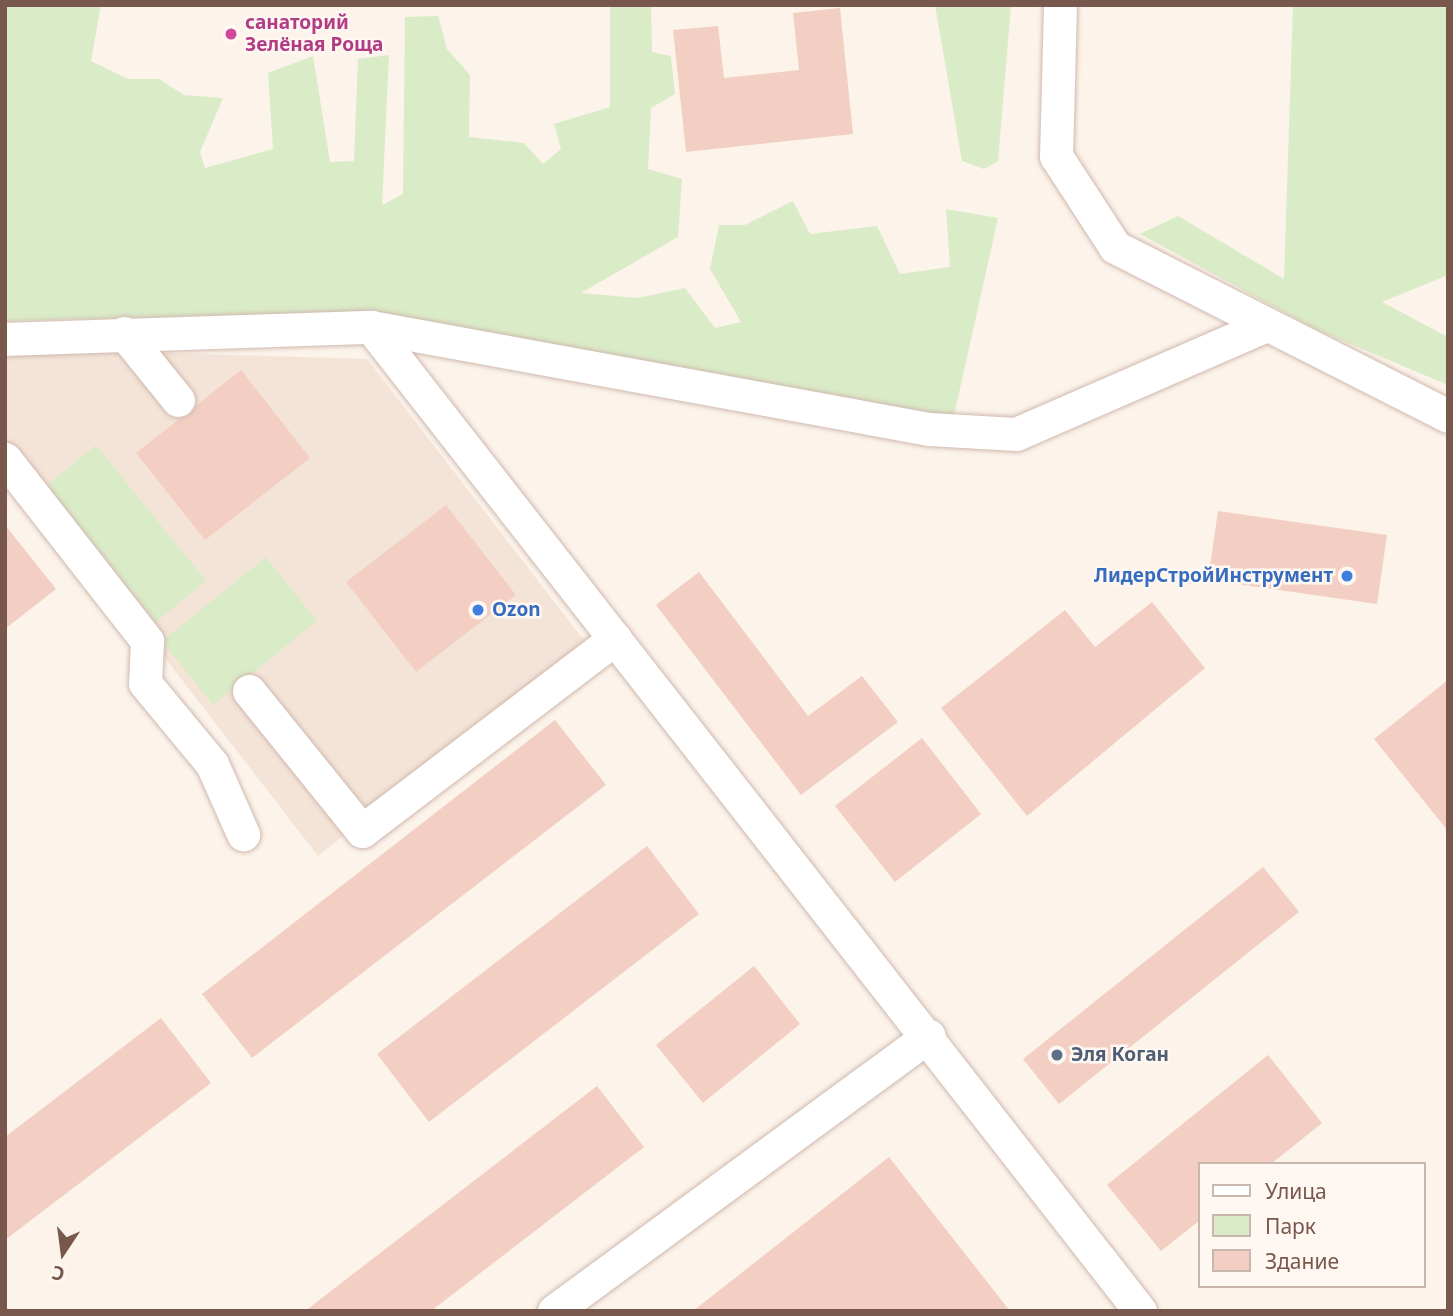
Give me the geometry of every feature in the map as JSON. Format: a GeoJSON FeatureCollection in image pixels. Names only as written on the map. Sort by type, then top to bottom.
{"type":"FeatureCollection","features":[{"type":"Feature","properties":{"kind":"street"},"geometry":{"type":"LineString","coordinates":[[1060,5],[1056,156],[1115,247],[1448,416]]}},
{"type":"Feature","properties":{"kind":"street"},"geometry":{"type":"LineString","coordinates":[[5,339],[371,327],[929,429],[1016,434],[1267,325]]}},
{"type":"Feature","properties":{"kind":"street"},"geometry":{"type":"LineString","coordinates":[[371,327],[929,1037],[1140,1311]]}},
{"type":"Feature","properties":{"kind":"street"},"geometry":{"type":"LineString","coordinates":[[124,333],[178,400]]}},
{"type":"Feature","properties":{"kind":"street"},"geometry":{"type":"LineString","coordinates":[[5,459],[147,641],[145,683],[212,764],[243,834]]}},
{"type":"Feature","properties":{"kind":"street"},"geometry":{"type":"LineString","coordinates":[[249,691],[362,831],[615,638]]}},
{"type":"Feature","properties":{"kind":"street"},"geometry":{"type":"LineString","coordinates":[[554,1311],[929,1037]]}},
{"type":"Feature","properties":{"kind":"shaded area"},"geometry":{"type":"Polygon","coordinates":[[[5,348],[367,359],[586,643],[318,856],[5,451],[5,348]]]}},
{"type":"Feature","properties":{"kind":"green space"},"geometry":{"type":"Polygon","coordinates":[[[5,5],[101,5],[91,61],[128,79],[159,79],[184,95],[223,98],[200,152],[205,168],[273,149],[268,73],[313,56],[330,162],[354,161],[358,59],[389,55],[382,205],[403,194],[405,17],[438,16],[447,49],[470,75],[469,137],[524,143],[543,164],[561,149],[554,124],[610,107],[610,6],[651,5],[652,52],[671,56],[675,94],[651,108],[648,169],[682,179],[678,237],[581,293],[638,298],[685,288],[715,328],[741,322],[710,269],[719,225],[745,225],[793,201],[810,234],[877,226],[900,274],[950,267],[946,209],[998,218],[953,420],[374,312],[5,321],[5,5]]]}},
{"type":"Feature","properties":{"kind":"green space"},"geometry":{"type":"Polygon","coordinates":[[[935,5],[1011,5],[998,161],[984,169],[962,161],[935,5]]]}},
{"type":"Feature","properties":{"kind":"green space"},"geometry":{"type":"Polygon","coordinates":[[[1293,5],[1448,5],[1448,275],[1382,302],[1448,337],[1448,385],[1315,329],[1140,234],[1178,216],[1284,279],[1293,5]]]}},
{"type":"Feature","properties":{"kind":"green space"},"geometry":{"type":"Polygon","coordinates":[[[96,445],[206,581],[156,622],[46,486],[96,445]]]}},
{"type":"Feature","properties":{"kind":"green space"},"geometry":{"type":"Polygon","coordinates":[[[266,557],[317,621],[213,705],[162,641],[266,557]]]}},
{"type":"Feature","properties":{"kind":"building"},"geometry":{"type":"Polygon","coordinates":[[[840,8],[853,134],[686,152],[673,30],[718,26],[724,78],[799,70],[793,13],[840,8]]]}},
{"type":"Feature","properties":{"kind":"building"},"geometry":{"type":"Polygon","coordinates":[[[241,370],[310,458],[205,540],[136,453],[241,370]]]}},
{"type":"Feature","properties":{"kind":"building"},"geometry":{"type":"Polygon","coordinates":[[[446,505],[516,595],[416,672],[346,582],[446,505]]]}},
{"type":"Feature","properties":{"kind":"building"},"geometry":{"type":"Polygon","coordinates":[[[1218,511],[1387,535],[1377,604],[1208,580],[1218,511]]]}},
{"type":"Feature","properties":{"kind":"building"},"geometry":{"type":"Polygon","coordinates":[[[5,525],[56,589],[5,629],[5,525]]]}},
{"type":"Feature","properties":{"kind":"building"},"geometry":{"type":"Polygon","coordinates":[[[699,572],[808,716],[862,676],[898,722],[801,795],[656,605],[699,572]]]}},
{"type":"Feature","properties":{"kind":"building"},"geometry":{"type":"Polygon","coordinates":[[[1152,602],[1205,668],[1027,816],[941,708],[1065,610],[1095,647],[1152,602]]]}},
{"type":"Feature","properties":{"kind":"building"},"geometry":{"type":"Polygon","coordinates":[[[1448,680],[1448,831],[1374,739],[1448,680]]]}},
{"type":"Feature","properties":{"kind":"building"},"geometry":{"type":"Polygon","coordinates":[[[555,720],[606,785],[252,1058],[202,994],[555,720]]]}},
{"type":"Feature","properties":{"kind":"building"},"geometry":{"type":"Polygon","coordinates":[[[922,738],[981,814],[895,882],[835,806],[922,738]]]}},
{"type":"Feature","properties":{"kind":"building"},"geometry":{"type":"Polygon","coordinates":[[[647,846],[699,914],[429,1122],[377,1054],[647,846]]]}},
{"type":"Feature","properties":{"kind":"building"},"geometry":{"type":"Polygon","coordinates":[[[1263,867],[1299,912],[1059,1104],[1023,1059],[1263,867]]]}},
{"type":"Feature","properties":{"kind":"building"},"geometry":{"type":"Polygon","coordinates":[[[754,966],[800,1024],[703,1103],[656,1045],[754,966]]]}},
{"type":"Feature","properties":{"kind":"building"},"geometry":{"type":"Polygon","coordinates":[[[161,1018],[211,1083],[5,1240],[5,1137],[161,1018]]]}},
{"type":"Feature","properties":{"kind":"building"},"geometry":{"type":"Polygon","coordinates":[[[1268,1055],[1322,1123],[1273,1162],[1198,1162],[1198,1222],[1161,1251],[1107,1185],[1268,1055]]]}},
{"type":"Feature","properties":{"kind":"building"},"geometry":{"type":"Polygon","coordinates":[[[597,1086],[644,1147],[431,1311],[305,1311],[597,1086]]]}},
{"type":"Feature","properties":{"kind":"building"},"geometry":{"type":"Polygon","coordinates":[[[889,1157],[1010,1311],[693,1311],[889,1157]]]}},
{"type":"Feature","properties":{"kind":"place","name":"санаторий Зелёная Роща"},"geometry":{"type":"Point","coordinates":[231,34]}},
{"type":"Feature","properties":{"kind":"place","name":"ЛидерСтройИнструмент"},"geometry":{"type":"Point","coordinates":[1347,576]}},
{"type":"Feature","properties":{"kind":"place","name":"Ozon"},"geometry":{"type":"Point","coordinates":[478,610]}},
{"type":"Feature","properties":{"kind":"place","name":"Эля Коган"},"geometry":{"type":"Point","coordinates":[1057,1055]}}]}
